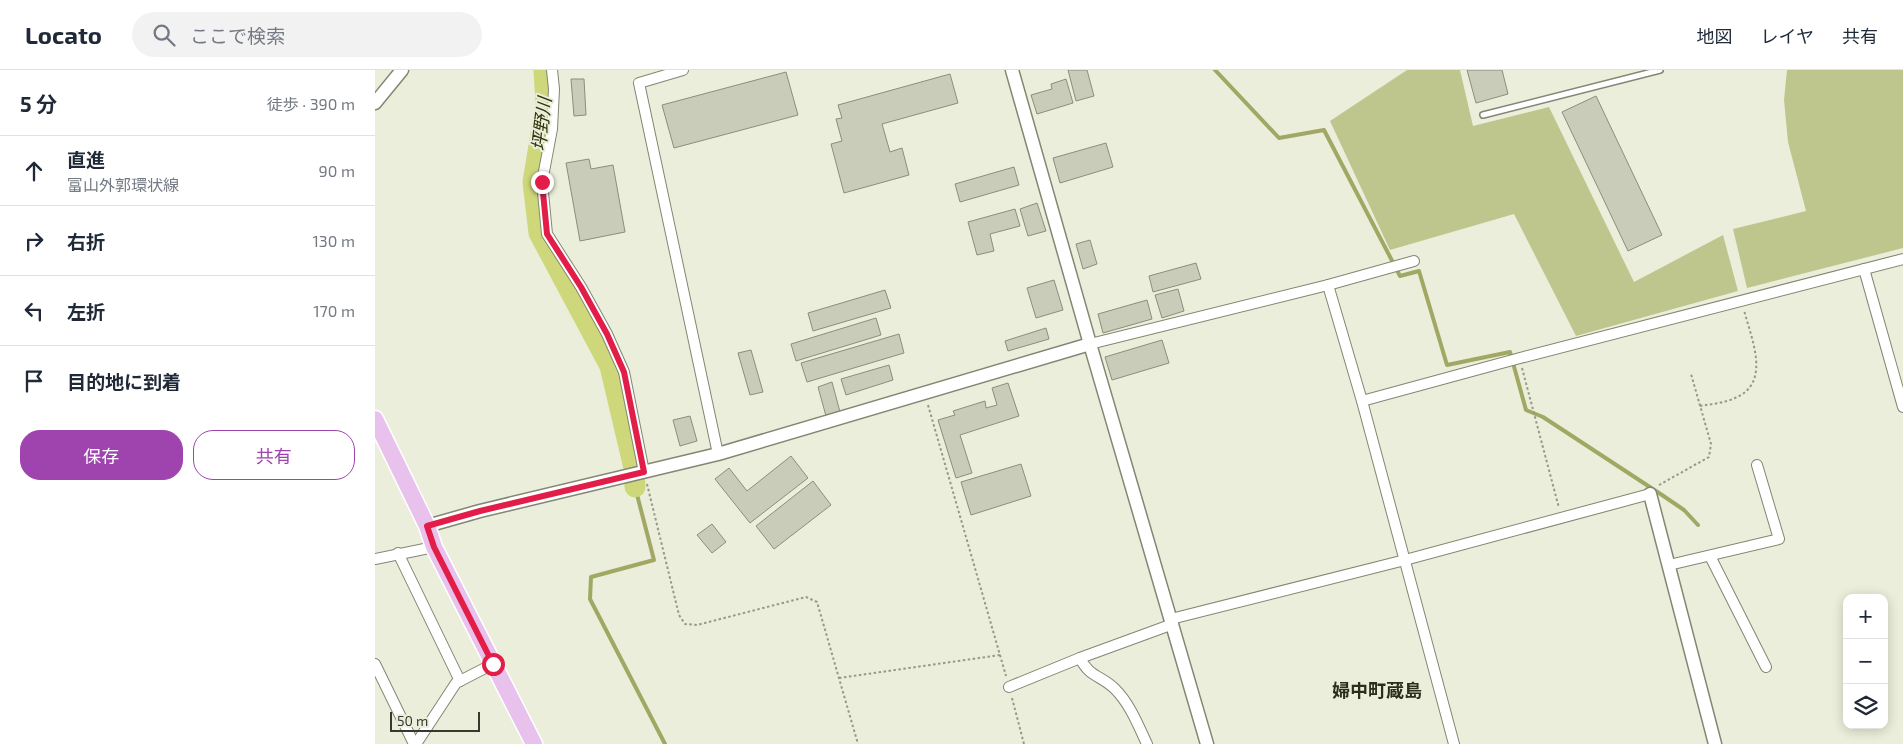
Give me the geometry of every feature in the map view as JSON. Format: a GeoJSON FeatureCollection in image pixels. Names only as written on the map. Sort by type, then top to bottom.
{"type":"FeatureCollection","features":[{"type":"Feature","properties":{"kind":"main road"},"geometry":{"type":"LineString","coordinates":[[375,420],[427,526],[434,547],[534,744]]}},
{"type":"Feature","properties":{"kind":"street"},"geometry":{"type":"LineString","coordinates":[[375,103],[402,70]]}},
{"type":"Feature","properties":{"kind":"street"},"geometry":{"type":"LineString","coordinates":[[552,70],[554,89],[552,129],[542,182],[547,234],[581,287],[607,334],[624,372],[644,472]]}},
{"type":"Feature","properties":{"kind":"street"},"geometry":{"type":"LineString","coordinates":[[683,70],[639,83],[718,454]]}},
{"type":"Feature","properties":{"kind":"street"},"geometry":{"type":"LineString","coordinates":[[1012,70],[1207,744]]}},
{"type":"Feature","properties":{"kind":"street"},"geometry":{"type":"LineString","coordinates":[[1362,401],[1903,259]]}},
{"type":"Feature","properties":{"kind":"street"},"geometry":{"type":"LineString","coordinates":[[427,526],[480,511],[718,454],[1090,344],[1328,285],[1414,261]]}},
{"type":"Feature","properties":{"kind":"street"},"geometry":{"type":"LineString","coordinates":[[1864,269],[1903,407]]}},
{"type":"Feature","properties":{"kind":"street"},"geometry":{"type":"LineString","coordinates":[[1328,285],[1362,401],[1454,744]]}},
{"type":"Feature","properties":{"kind":"street"},"geometry":{"type":"LineString","coordinates":[[1669,565],[1779,539],[1757,465]]}},
{"type":"Feature","properties":{"kind":"street"},"geometry":{"type":"LineString","coordinates":[[1009,687],[1172,622],[1651,494],[1715,744]]}},
{"type":"Feature","properties":{"kind":"street"},"geometry":{"type":"LineString","coordinates":[[375,559],[434,547]]}},
{"type":"Feature","properties":{"kind":"street"},"geometry":{"type":"LineString","coordinates":[[398,553],[460,681]]}},
{"type":"Feature","properties":{"kind":"street"},"geometry":{"type":"LineString","coordinates":[[1709,556],[1766,667]]}},
{"type":"Feature","properties":{"kind":"street"},"geometry":{"type":"LineString","coordinates":[[1080,658],[1085,669],[1114,688],[1125,702],[1147,744]]}},
{"type":"Feature","properties":{"kind":"street"},"geometry":{"type":"LineString","coordinates":[[375,664],[415,744],[456,683],[493,664]]}},
{"type":"Feature","properties":{"kind":"lane"},"geometry":{"type":"LineString","coordinates":[[1483,115],[1660,70]]}},
{"type":"Feature","properties":{"kind":"path"},"geometry":{"type":"LineString","coordinates":[[1700,406],[1734,399],[1745,393],[1754,380],[1758,366],[1741,301]]}},
{"type":"Feature","properties":{"kind":"path"},"geometry":{"type":"LineString","coordinates":[[1520,358],[1562,518]]}},
{"type":"Feature","properties":{"kind":"path"},"geometry":{"type":"LineString","coordinates":[[1651,494],[1660,484],[1709,457],[1711,444],[1691,374]]}},
{"type":"Feature","properties":{"kind":"path"},"geometry":{"type":"LineString","coordinates":[[925,394],[1024,744]]}},
{"type":"Feature","properties":{"kind":"path"},"geometry":{"type":"LineString","coordinates":[[644,472],[679,615],[685,624],[697,625],[806,597],[817,602],[858,744]]}},
{"type":"Feature","properties":{"kind":"path"},"geometry":{"type":"LineString","coordinates":[[839,678],[999,655]]}},
{"type":"Feature","properties":{"kind":"green space"},"geometry":{"type":"Polygon","coordinates":[[[1407,70],[1460,70],[1473,126],[1549,107],[1634,282],[1723,235],[1738,291],[1576,336],[1514,214],[1390,250],[1330,121],[1407,70]]]}},
{"type":"Feature","properties":{"kind":"green space"},"geometry":{"type":"Polygon","coordinates":[[[1787,70],[1903,70],[1903,248],[1747,288],[1733,229],[1806,211],[1788,142],[1784,100],[1787,70]]]}},
{"type":"Feature","properties":{"kind":"building"},"geometry":{"type":"Polygon","coordinates":[[[1068,70],[1087,70],[1094,96],[1076,101],[1068,70]]]}},
{"type":"Feature","properties":{"kind":"building"},"geometry":{"type":"Polygon","coordinates":[[[1467,70],[1502,70],[1508,94],[1476,103],[1467,70]]]}},
{"type":"Feature","properties":{"kind":"building"},"geometry":{"type":"Polygon","coordinates":[[[786,72],[798,115],[674,148],[662,105],[786,72]]]}},
{"type":"Feature","properties":{"kind":"building"},"geometry":{"type":"Polygon","coordinates":[[[950,74],[958,103],[882,124],[890,152],[902,148],[909,175],[844,193],[831,144],[842,141],[836,119],[842,118],[838,105],[950,74]]]}},
{"type":"Feature","properties":{"kind":"building"},"geometry":{"type":"Polygon","coordinates":[[[571,79],[584,79],[586,115],[574,116],[571,79]]]}},
{"type":"Feature","properties":{"kind":"building"},"geometry":{"type":"Polygon","coordinates":[[[1066,79],[1073,103],[1037,114],[1031,95],[1052,89],[1051,84],[1066,79]]]}},
{"type":"Feature","properties":{"kind":"building"},"geometry":{"type":"Polygon","coordinates":[[[1596,96],[1662,235],[1628,251],[1562,112],[1596,96]]]}},
{"type":"Feature","properties":{"kind":"building"},"geometry":{"type":"Polygon","coordinates":[[[1106,143],[1113,167],[1060,183],[1053,158],[1106,143]]]}},
{"type":"Feature","properties":{"kind":"building"},"geometry":{"type":"Polygon","coordinates":[[[589,159],[591,169],[613,165],[625,232],[580,241],[566,163],[589,159]]]}},
{"type":"Feature","properties":{"kind":"building"},"geometry":{"type":"Polygon","coordinates":[[[1014,167],[1019,185],[960,202],[955,184],[1014,167]]]}},
{"type":"Feature","properties":{"kind":"building"},"geometry":{"type":"Polygon","coordinates":[[[1037,203],[1046,231],[1028,236],[1020,209],[1037,203]]]}},
{"type":"Feature","properties":{"kind":"building"},"geometry":{"type":"Polygon","coordinates":[[[1015,209],[1020,226],[990,234],[994,251],[977,255],[968,222],[1015,209]]]}},
{"type":"Feature","properties":{"kind":"building"},"geometry":{"type":"Polygon","coordinates":[[[1090,240],[1097,264],[1083,269],[1076,244],[1090,240]]]}},
{"type":"Feature","properties":{"kind":"building"},"geometry":{"type":"Polygon","coordinates":[[[1196,263],[1201,279],[1153,292],[1149,276],[1196,263]]]}},
{"type":"Feature","properties":{"kind":"building"},"geometry":{"type":"Polygon","coordinates":[[[1054,280],[1063,310],[1036,318],[1027,288],[1054,280]]]}},
{"type":"Feature","properties":{"kind":"building"},"geometry":{"type":"Polygon","coordinates":[[[1178,289],[1184,311],[1162,318],[1155,295],[1178,289]]]}},
{"type":"Feature","properties":{"kind":"building"},"geometry":{"type":"Polygon","coordinates":[[[885,290],[891,308],[813,331],[808,313],[885,290]]]}},
{"type":"Feature","properties":{"kind":"building"},"geometry":{"type":"Polygon","coordinates":[[[1147,300],[1152,319],[1103,333],[1098,314],[1147,300]]]}},
{"type":"Feature","properties":{"kind":"building"},"geometry":{"type":"Polygon","coordinates":[[[876,318],[881,335],[796,361],[791,344],[876,318]]]}},
{"type":"Feature","properties":{"kind":"building"},"geometry":{"type":"Polygon","coordinates":[[[1046,328],[1049,339],[1008,351],[1005,341],[1046,328]]]}},
{"type":"Feature","properties":{"kind":"building"},"geometry":{"type":"Polygon","coordinates":[[[899,334],[904,353],[807,382],[801,363],[899,334]]]}},
{"type":"Feature","properties":{"kind":"building"},"geometry":{"type":"Polygon","coordinates":[[[1162,340],[1169,363],[1112,380],[1105,357],[1162,340]]]}},
{"type":"Feature","properties":{"kind":"building"},"geometry":{"type":"Polygon","coordinates":[[[751,350],[763,392],[750,395],[738,353],[751,350]]]}},
{"type":"Feature","properties":{"kind":"building"},"geometry":{"type":"Polygon","coordinates":[[[889,365],[893,380],[846,395],[841,379],[889,365]]]}},
{"type":"Feature","properties":{"kind":"building"},"geometry":{"type":"Polygon","coordinates":[[[832,382],[840,412],[826,416],[818,387],[832,382]]]}},
{"type":"Feature","properties":{"kind":"building"},"geometry":{"type":"Polygon","coordinates":[[[1008,383],[1019,416],[960,435],[972,473],[956,478],[938,420],[955,415],[953,411],[985,401],[986,408],[997,405],[992,388],[1008,383]]]}},
{"type":"Feature","properties":{"kind":"building"},"geometry":{"type":"Polygon","coordinates":[[[690,416],[697,441],[680,446],[673,420],[690,416]]]}},
{"type":"Feature","properties":{"kind":"building"},"geometry":{"type":"Polygon","coordinates":[[[791,456],[808,478],[750,523],[715,479],[729,468],[747,491],[791,456]]]}},
{"type":"Feature","properties":{"kind":"building"},"geometry":{"type":"Polygon","coordinates":[[[1021,464],[1031,496],[971,515],[961,482],[1021,464]]]}},
{"type":"Feature","properties":{"kind":"building"},"geometry":{"type":"Polygon","coordinates":[[[813,481],[831,505],[774,549],[756,526],[813,481]]]}},
{"type":"Feature","properties":{"kind":"building"},"geometry":{"type":"Polygon","coordinates":[[[712,524],[726,542],[712,553],[697,535],[712,524]]]}},
{"type":"Feature","properties":{"kind":"waterway","name":"坪野川"},"geometry":{"type":"LineString","coordinates":[[544,70],[546,104],[533,182],[539,233],[610,366],[634,468],[635,487]]}},
{"type":"Feature","properties":{"kind":"waterway"},"geometry":{"type":"LineString","coordinates":[[1215,70],[1279,138],[1324,130],[1400,276],[1419,271],[1447,365],[1510,352],[1526,410],[1543,417],[1662,495],[1684,510],[1698,525]]}},
{"type":"Feature","properties":{"kind":"waterway"},"geometry":{"type":"LineString","coordinates":[[635,487],[654,560],[591,577],[590,599],[665,744]]}},
{"type":"Feature","properties":{"kind":"district","name":"婦中町蔵島"},"geometry":{"type":"Point","coordinates":[1377,690]}},
{"type":"Feature","properties":{"kind":"route"},"geometry":{"type":"LineString","coordinates":[[493,664],[434,547],[427,526],[480,511],[644,472],[624,372],[607,334],[581,287],[547,234],[542,182]]}}]}
